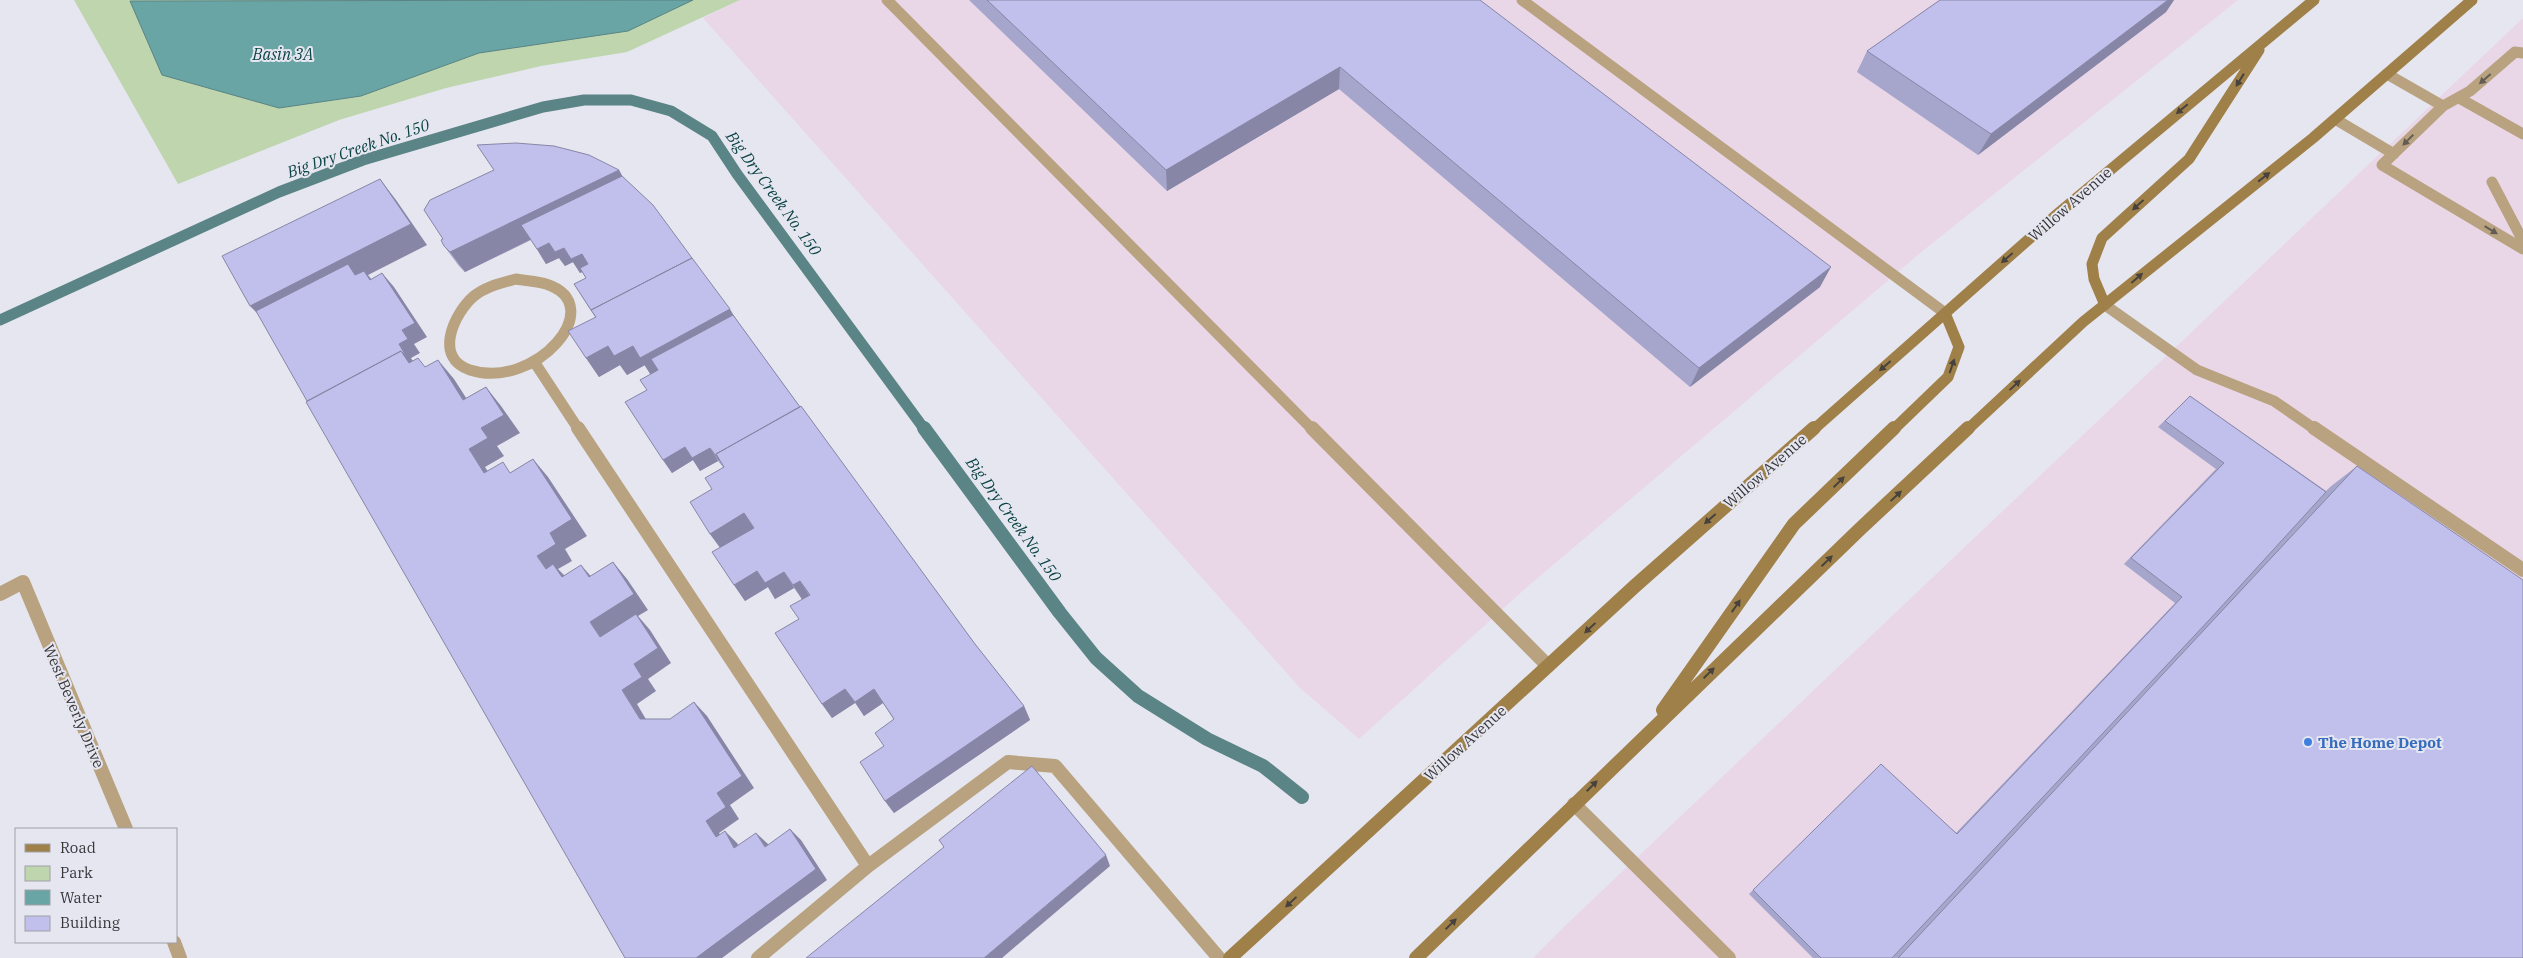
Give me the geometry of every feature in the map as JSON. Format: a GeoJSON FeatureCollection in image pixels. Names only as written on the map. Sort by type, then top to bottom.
{"type":"FeatureCollection","features":[{"type":"Feature","properties":{"kind":"main road","name":"Willow Avenue"},"geometry":{"type":"LineString","coordinates":[[1230,958],[1635,586],[2062,210],[2314,0]]}},
{"type":"Feature","properties":{"kind":"main road"},"geometry":{"type":"LineString","coordinates":[[1416,958],[1648,732],[1915,478],[2083,322],[2335,119],[2472,0]]}},
{"type":"Feature","properties":{"kind":"main road"},"geometry":{"type":"LineString","coordinates":[[2105,305],[2091,265],[2092,254],[2102,238],[2189,159],[2266,39]]}},
{"type":"Feature","properties":{"kind":"main road"},"geometry":{"type":"LineString","coordinates":[[1648,732],[1794,524],[1948,377],[1959,347],[1945,313]]}},
{"type":"Feature","properties":{"kind":"street"},"geometry":{"type":"LineString","coordinates":[[888,0],[1548,666]]}},
{"type":"Feature","properties":{"kind":"street"},"geometry":{"type":"LineString","coordinates":[[1522,0],[1945,313]]}},
{"type":"Feature","properties":{"kind":"street"},"geometry":{"type":"LineString","coordinates":[[2523,53],[2515,52],[2470,91],[2443,106],[2382,165],[2523,249]]}},
{"type":"Feature","properties":{"kind":"street"},"geometry":{"type":"LineString","coordinates":[[2387,74],[2443,106]]}},
{"type":"Feature","properties":{"kind":"street"},"geometry":{"type":"LineString","coordinates":[[2459,98],[2523,134]]}},
{"type":"Feature","properties":{"kind":"street"},"geometry":{"type":"LineString","coordinates":[[2335,119],[2394,154]]}},
{"type":"Feature","properties":{"kind":"street"},"geometry":{"type":"LineString","coordinates":[[2492,182],[2523,241]]}},
{"type":"Feature","properties":{"kind":"street"},"geometry":{"type":"LineString","coordinates":[[523,279],[536,279],[553,285],[566,295],[570,308],[570,322],[564,337],[552,351],[535,363],[516,370],[496,374],[478,372],[463,366],[452,356],[448,341],[450,324],[460,308],[476,294],[495,284],[523,279]]}},
{"type":"Feature","properties":{"kind":"street"},"geometry":{"type":"LineString","coordinates":[[2105,305],[2197,370],[2274,401],[2523,570]]}},
{"type":"Feature","properties":{"kind":"street"},"geometry":{"type":"LineString","coordinates":[[535,363],[868,866]]}},
{"type":"Feature","properties":{"kind":"street","name":"West Beverly Drive"},"geometry":{"type":"LineString","coordinates":[[0,594],[22,582],[126,828]]}},
{"type":"Feature","properties":{"kind":"street"},"geometry":{"type":"LineString","coordinates":[[758,958],[868,866],[1008,762],[1055,766],[1219,958]]}},
{"type":"Feature","properties":{"kind":"street"},"geometry":{"type":"LineString","coordinates":[[1574,804],[1728,958]]}},
{"type":"Feature","properties":{"kind":"street"},"geometry":{"type":"LineString","coordinates":[[174,943],[180,958]]}},
{"type":"Feature","properties":{"kind":"shaded area"},"geometry":{"type":"Polygon","coordinates":[[[740,0],[2238,0],[1925,249],[1526,588],[1359,739],[1300,688],[703,18],[740,0]]]}},
{"type":"Feature","properties":{"kind":"shaded area"},"geometry":{"type":"Polygon","coordinates":[[[2523,18],[2523,958],[1533,958],[1569,922],[2523,18]]]}},
{"type":"Feature","properties":{"kind":"green space","name":"Basin 3A"},"geometry":{"type":"Polygon","coordinates":[[[74,0],[740,0],[627,52],[541,66],[446,88],[339,120],[178,184],[74,0]]]}},
{"type":"Feature","properties":{"kind":"water","name":"Basin 3A"},"geometry":{"type":"Polygon","coordinates":[[[693,0],[628,31],[479,53],[361,96],[279,108],[162,75],[130,1],[693,0]]]}},
{"type":"Feature","properties":{"kind":"building"},"geometry":{"type":"Polygon","coordinates":[[[987,0],[1480,0],[1831,267],[1699,368],[1340,67],[1166,170],[987,0]]]}},
{"type":"Feature","properties":{"kind":"building"},"geometry":{"type":"Polygon","coordinates":[[[1940,0],[2168,0],[1991,134],[1867,51],[1940,0]]]}},
{"type":"Feature","properties":{"kind":"building"},"geometry":{"type":"Polygon","coordinates":[[[516,143],[554,146],[589,155],[619,170],[450,252],[444,246],[441,240],[443,239],[424,210],[430,200],[494,170],[477,145],[516,143]]]}},
{"type":"Feature","properties":{"kind":"building"},"geometry":{"type":"Polygon","coordinates":[[[622,176],[653,205],[692,258],[591,310],[574,284],[586,278],[580,268],[588,264],[582,254],[571,259],[564,248],[555,252],[549,243],[537,249],[521,225],[622,176]]]}},
{"type":"Feature","properties":{"kind":"building"},"geometry":{"type":"Polygon","coordinates":[[[380,179],[411,224],[250,306],[222,256],[380,179]]]}},
{"type":"Feature","properties":{"kind":"building"},"geometry":{"type":"Polygon","coordinates":[[[692,258],[730,309],[640,358],[633,346],[614,356],[608,346],[586,358],[568,331],[596,317],[591,310],[692,258]]]}},
{"type":"Feature","properties":{"kind":"building"},"geometry":{"type":"Polygon","coordinates":[[[348,264],[355,275],[364,271],[370,280],[382,273],[415,323],[402,330],[408,339],[399,344],[406,356],[401,351],[307,401],[256,311],[348,264]]]}},
{"type":"Feature","properties":{"kind":"building"},"geometry":{"type":"Polygon","coordinates":[[[733,315],[800,407],[716,454],[719,460],[710,448],[692,458],[685,447],[663,460],[625,402],[647,390],[640,380],[658,370],[651,359],[733,315]]]}},
{"type":"Feature","properties":{"kind":"building"},"geometry":{"type":"Polygon","coordinates":[[[401,351],[409,363],[418,358],[425,367],[438,360],[463,400],[486,387],[504,415],[481,428],[488,438],[469,449],[484,473],[503,462],[510,473],[533,459],[572,519],[550,533],[556,544],[537,556],[546,569],[553,564],[562,577],[581,565],[589,577],[613,562],[634,594],[590,622],[600,637],[636,614],[658,648],[634,664],[642,677],[622,690],[640,719],[670,719],[694,702],[742,776],[717,793],[726,807],[706,821],[716,837],[725,831],[734,848],[756,833],[765,847],[790,829],[816,869],[696,958],[625,958],[306,402],[401,351]]]}},
{"type":"Feature","properties":{"kind":"building"},"geometry":{"type":"Polygon","coordinates":[[[2190,396],[2326,492],[2210,619],[1892,958],[1821,958],[1753,890],[1881,764],[1957,834],[2182,597],[2131,558],[2224,463],[2165,421],[2190,396]]]}},
{"type":"Feature","properties":{"kind":"building"},"geometry":{"type":"Polygon","coordinates":[[[801,406],[975,644],[1024,706],[885,801],[860,762],[884,746],[875,733],[894,719],[874,689],[855,702],[845,689],[822,704],[775,633],[799,619],[790,606],[810,595],[800,581],[793,585],[784,572],[765,583],[757,571],[734,585],[712,552],[754,528],[744,513],[710,534],[690,502],[712,489],[705,478],[724,467],[716,454],[801,406]]]}},
{"type":"Feature","properties":{"kind":"building","name":"The Home Depot"},"geometry":{"type":"Polygon","coordinates":[[[2357,466],[2523,580],[2523,958],[1898,958],[2357,466]]]}},
{"type":"Feature","properties":{"kind":"building"},"geometry":{"type":"Polygon","coordinates":[[[1032,766],[1106,855],[984,958],[806,958],[944,847],[939,840],[1032,766]]]}},
{"type":"Feature","properties":{"kind":"waterway","name":"Big Dry Creek No. 150"},"geometry":{"type":"LineString","coordinates":[[0,320],[279,192],[363,160],[543,107],[584,100],[631,100],[671,111],[712,136],[737,174],[925,430]]}},
{"type":"Feature","properties":{"kind":"waterway","name":"Big Dry Creek No. 150"},"geometry":{"type":"LineString","coordinates":[[924,428],[1060,613],[1096,658],[1138,696],[1207,739],[1263,766],[1302,797]]}},
{"type":"Feature","properties":{"kind":"place","name":"The Home Depot"},"geometry":{"type":"Point","coordinates":[2308,742]}}]}
